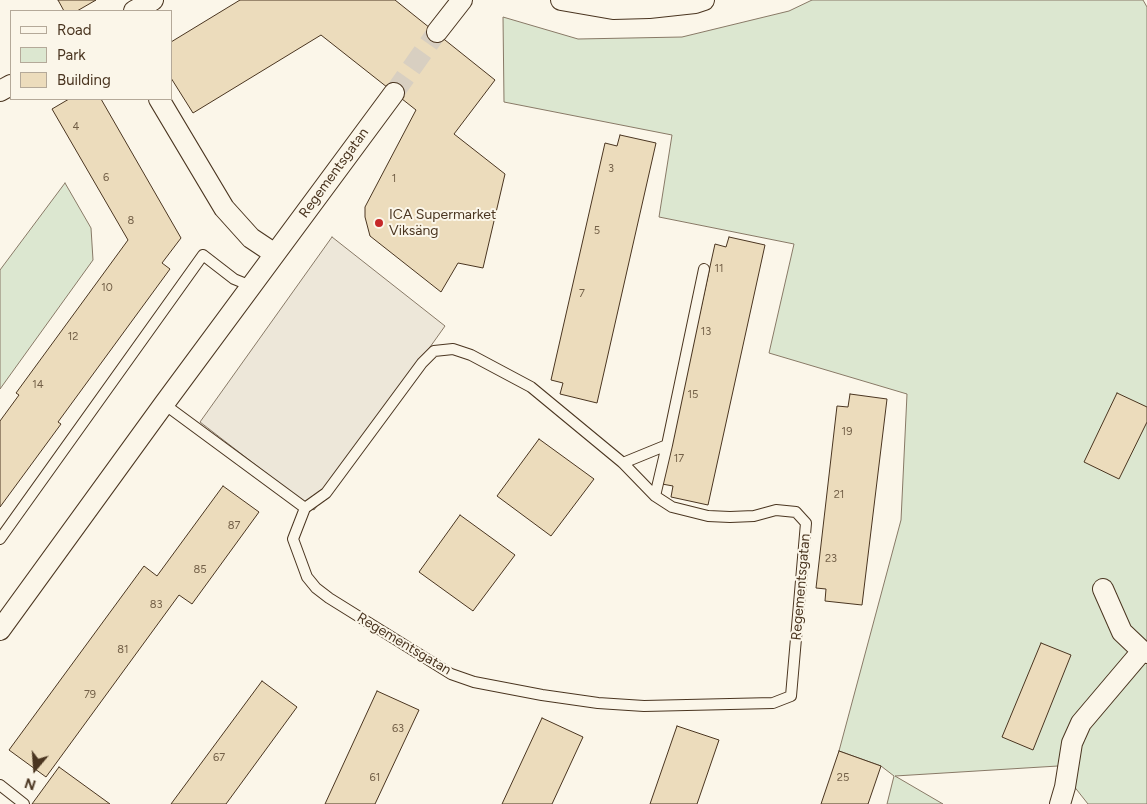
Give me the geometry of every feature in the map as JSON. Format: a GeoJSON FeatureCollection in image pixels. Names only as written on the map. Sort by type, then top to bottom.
{"type":"FeatureCollection","features":[{"type":"Feature","properties":{"kind":"street"},"geometry":{"type":"LineString","coordinates":[[136,10],[154,0]]}},
{"type":"Feature","properties":{"kind":"street"},"geometry":{"type":"LineString","coordinates":[[438,32],[462,0]]}},
{"type":"Feature","properties":{"kind":"street"},"geometry":{"type":"LineString","coordinates":[[562,0],[613,9],[649,8],[695,3],[704,0]]}},
{"type":"Feature","properties":{"kind":"street","name":"Regementsgatan"},"geometry":{"type":"LineString","coordinates":[[0,630],[394,93]]}},
{"type":"Feature","properties":{"kind":"street"},"geometry":{"type":"LineString","coordinates":[[160,100],[224,208],[251,238],[275,254]]}},
{"type":"Feature","properties":{"kind":"street"},"geometry":{"type":"LineString","coordinates":[[1060,804],[1065,787],[1072,743],[1081,723],[1144,652],[1122,632],[1104,589]]}},
{"type":"Feature","properties":{"kind":"lane"},"geometry":{"type":"LineString","coordinates":[[0,539],[203,256],[234,279],[251,286]]}},
{"type":"Feature","properties":{"kind":"lane"},"geometry":{"type":"LineString","coordinates":[[655,496],[704,269]]}},
{"type":"Feature","properties":{"kind":"lane","name":"Regementsgatan"},"geometry":{"type":"LineString","coordinates":[[453,349],[471,355],[531,387],[623,463],[655,496],[672,507],[708,516],[730,517],[754,516],[776,510],[796,512],[806,523],[791,696],[773,703],[644,706],[598,703],[542,696],[474,682],[451,674],[328,598],[307,577],[293,539],[305,508],[326,493],[422,363],[434,350],[453,349]]}},
{"type":"Feature","properties":{"kind":"lane"},"geometry":{"type":"LineString","coordinates":[[164,404],[305,508]]}},
{"type":"Feature","properties":{"kind":"lane"},"geometry":{"type":"LineString","coordinates":[[623,463],[667,445]]}},
{"type":"Feature","properties":{"kind":"lane"},"geometry":{"type":"LineString","coordinates":[[0,785],[24,804]]}},
{"type":"Feature","properties":{"kind":"green space"},"geometry":{"type":"Polygon","coordinates":[[[812,0],[1143,0],[1147,7],[1147,804],[1088,804],[1058,766],[895,776],[943,804],[887,804],[894,776],[881,766],[839,751],[901,520],[907,394],[769,353],[794,244],[659,217],[672,135],[504,102],[503,17],[578,39],[682,37],[789,11],[812,0]]]}},
{"type":"Feature","properties":{"kind":"green space"},"geometry":{"type":"Polygon","coordinates":[[[65,183],[91,228],[93,260],[0,389],[0,270],[65,183]]]}},
{"type":"Feature","properties":{"kind":"shaded area"},"geometry":{"type":"Polygon","coordinates":[[[332,237],[445,326],[314,510],[200,422],[332,237]]]}},
{"type":"Feature","properties":{"kind":"building"},"geometry":{"type":"Polygon","coordinates":[[[58,0],[96,0],[79,10],[63,10],[58,0]]]}},
{"type":"Feature","properties":{"kind":"building"},"geometry":{"type":"Polygon","coordinates":[[[240,0],[395,0],[495,80],[454,134],[505,174],[483,268],[458,263],[441,292],[370,236],[365,217],[365,207],[416,110],[321,35],[193,113],[172,80],[172,41],[240,0]]]}},
{"type":"Feature","properties":{"kind":"building"},"geometry":{"type":"Polygon","coordinates":[[[67,100],[102,100],[181,238],[162,263],[170,269],[58,422],[61,424],[0,507],[0,421],[19,395],[16,393],[128,240],[52,109],[67,100]]]}},
{"type":"Feature","properties":{"kind":"building"},"geometry":{"type":"Polygon","coordinates":[[[620,135],[656,143],[597,403],[560,394],[563,383],[551,380],[605,143],[617,146],[620,135]]]}},
{"type":"Feature","properties":{"kind":"building"},"geometry":{"type":"Polygon","coordinates":[[[729,237],[765,245],[708,505],[671,497],[673,486],[662,484],[715,244],[726,247],[729,237]]]}},
{"type":"Feature","properties":{"kind":"building"},"geometry":{"type":"Polygon","coordinates":[[[1117,393],[1147,407],[1147,422],[1119,479],[1084,462],[1117,393]]]}},
{"type":"Feature","properties":{"kind":"building"},"geometry":{"type":"Polygon","coordinates":[[[850,394],[887,399],[862,605],[825,601],[826,589],[816,588],[837,406],[848,407],[850,394]]]}},
{"type":"Feature","properties":{"kind":"building"},"geometry":{"type":"Polygon","coordinates":[[[539,439],[594,479],[551,536],[497,496],[539,439]]]}},
{"type":"Feature","properties":{"kind":"building"},"geometry":{"type":"Polygon","coordinates":[[[223,486],[259,512],[192,604],[179,595],[46,777],[9,750],[144,566],[157,576],[223,486]]]}},
{"type":"Feature","properties":{"kind":"building"},"geometry":{"type":"Polygon","coordinates":[[[460,515],[515,555],[473,611],[419,572],[460,515]]]}},
{"type":"Feature","properties":{"kind":"building"},"geometry":{"type":"Polygon","coordinates":[[[1041,643],[1071,655],[1033,750],[1002,737],[1041,643]]]}},
{"type":"Feature","properties":{"kind":"building"},"geometry":{"type":"Polygon","coordinates":[[[262,681],[297,707],[226,804],[171,804],[262,681]]]}},
{"type":"Feature","properties":{"kind":"building"},"geometry":{"type":"Polygon","coordinates":[[[377,691],[419,710],[375,804],[325,804],[377,691]]]}},
{"type":"Feature","properties":{"kind":"building"},"geometry":{"type":"Polygon","coordinates":[[[542,718],[583,737],[552,804],[502,804],[542,718]]]}},
{"type":"Feature","properties":{"kind":"building"},"geometry":{"type":"Polygon","coordinates":[[[677,726],[719,740],[697,804],[650,804],[677,726]]]}},
{"type":"Feature","properties":{"kind":"building"},"geometry":{"type":"Polygon","coordinates":[[[839,751],[881,766],[868,804],[821,804],[839,751]]]}},
{"type":"Feature","properties":{"kind":"building"},"geometry":{"type":"Polygon","coordinates":[[[59,767],[110,804],[32,804],[59,767]]]}},
{"type":"Feature","properties":{"kind":"tunnel"},"geometry":{"type":"LineString","coordinates":[[394,93],[437,32]]}},
{"type":"Feature","properties":{"kind":"place","name":"ICA Supermarket Viksäng"},"geometry":{"type":"Point","coordinates":[379,223]}}]}
